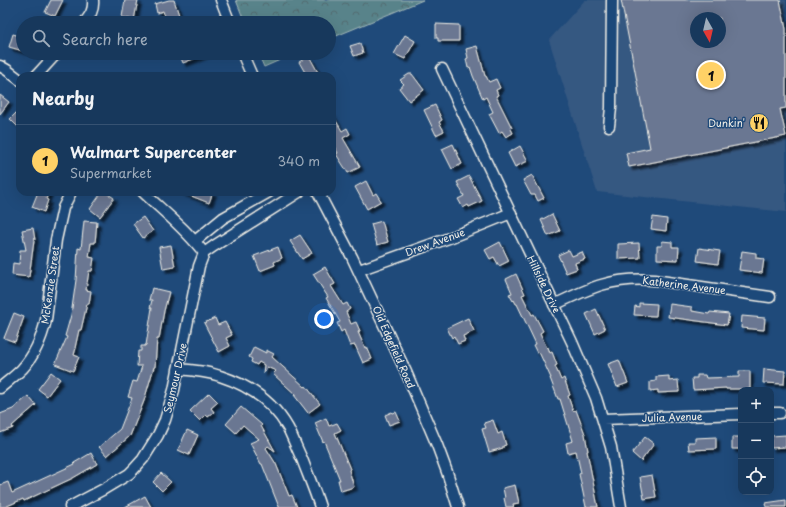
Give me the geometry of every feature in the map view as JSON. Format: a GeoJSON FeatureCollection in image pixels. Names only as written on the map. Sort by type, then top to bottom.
{"type":"FeatureCollection","features":[{"type":"Feature","properties":{"kind":"street"},"geometry":{"type":"LineString","coordinates":[[90,16],[92,13],[93,0]]}},
{"type":"Feature","properties":{"kind":"street"},"geometry":{"type":"LineString","coordinates":[[221,0],[227,16]]}},
{"type":"Feature","properties":{"kind":"street"},"geometry":{"type":"LineString","coordinates":[[609,126],[611,108],[612,0]]}},
{"type":"Feature","properties":{"kind":"street"},"geometry":{"type":"LineString","coordinates":[[40,72],[51,60]]}},
{"type":"Feature","properties":{"kind":"street"},"geometry":{"type":"LineString","coordinates":[[245,60],[250,72]]}},
{"type":"Feature","properties":{"kind":"street"},"geometry":{"type":"LineString","coordinates":[[0,66],[16,77]]}},
{"type":"Feature","properties":{"kind":"street","name":"Hillside Drive"},"geometry":{"type":"LineString","coordinates":[[442,69],[572,342],[596,398],[611,447],[621,507]]}},
{"type":"Feature","properties":{"kind":"street","name":"McKenzie Street"},"geometry":{"type":"LineString","coordinates":[[0,388],[22,368],[35,349],[44,330],[56,240],[63,208],[69,196]]}},
{"type":"Feature","properties":{"kind":"street"},"geometry":{"type":"LineString","coordinates":[[147,196],[184,229],[204,253],[293,196]]}},
{"type":"Feature","properties":{"kind":"street"},"geometry":{"type":"LineString","coordinates":[[195,241],[223,218],[262,196]]}},
{"type":"Feature","properties":{"kind":"street","name":"Old Edgefield Road"},"geometry":{"type":"LineString","coordinates":[[320,196],[359,270],[406,372],[437,445],[458,507]]}},
{"type":"Feature","properties":{"kind":"street","name":"Drew Avenue"},"geometry":{"type":"LineString","coordinates":[[359,270],[449,238],[510,213]]}},
{"type":"Feature","properties":{"kind":"street","name":"Seymour Drive"},"geometry":{"type":"LineString","coordinates":[[70,507],[129,474],[143,459],[158,435],[165,420],[174,390],[199,266],[204,253]]}},
{"type":"Feature","properties":{"kind":"street","name":"Katherine Avenue"},"geometry":{"type":"LineString","coordinates":[[554,305],[596,286],[628,279],[654,280],[770,297]]}},
{"type":"Feature","properties":{"kind":"street"},"geometry":{"type":"LineString","coordinates":[[178,369],[206,372],[231,380],[247,387],[266,401],[288,428],[312,484],[320,507]]}},
{"type":"Feature","properties":{"kind":"street","name":"Julia Avenue"},"geometry":{"type":"LineString","coordinates":[[603,419],[738,414]]}},
{"type":"Feature","properties":{"kind":"shaded area"},"geometry":{"type":"Polygon","coordinates":[[[585,0],[786,0],[786,212],[597,192],[549,40],[585,0]]]}},
{"type":"Feature","properties":{"kind":"green space"},"geometry":{"type":"Polygon","coordinates":[[[236,0],[423,0],[336,36],[336,16],[242,16],[236,0]]]}},
{"type":"Feature","properties":{"kind":"green space"},"geometry":{"type":"Polygon","coordinates":[[[261,60],[280,60],[264,67],[261,60]]]}},
{"type":"Feature","properties":{"kind":"building"},"geometry":{"type":"Polygon","coordinates":[[[51,0],[63,0],[55,16],[45,12],[51,0]]]}},
{"type":"Feature","properties":{"kind":"building"},"geometry":{"type":"Polygon","coordinates":[[[125,0],[138,0],[135,16],[122,16],[125,0]]]}},
{"type":"Feature","properties":{"kind":"building"},"geometry":{"type":"Polygon","coordinates":[[[174,0],[179,16],[165,16],[163,11],[157,13],[155,4],[174,0]]]}},
{"type":"Feature","properties":{"kind":"building"},"geometry":{"type":"Polygon","coordinates":[[[621,0],[780,0],[786,29],[786,108],[780,109],[786,136],[629,167],[626,153],[650,148],[621,0]]]}},
{"type":"Feature","properties":{"kind":"building"},"geometry":{"type":"Polygon","coordinates":[[[436,24],[459,25],[459,41],[438,41],[438,38],[436,38],[436,24]]]}},
{"type":"Feature","properties":{"kind":"building"},"geometry":{"type":"Polygon","coordinates":[[[13,34],[16,35],[16,49],[9,47],[13,34]]]}},
{"type":"Feature","properties":{"kind":"building"},"geometry":{"type":"Polygon","coordinates":[[[405,35],[415,41],[405,59],[394,54],[405,35]]]}},
{"type":"Feature","properties":{"kind":"building"},"geometry":{"type":"Polygon","coordinates":[[[360,43],[363,53],[354,56],[350,46],[360,43]]]}},
{"type":"Feature","properties":{"kind":"building"},"geometry":{"type":"Polygon","coordinates":[[[477,46],[485,76],[489,82],[496,79],[500,88],[496,90],[498,95],[496,96],[513,133],[506,137],[502,131],[499,133],[489,114],[493,112],[486,97],[483,99],[470,67],[468,68],[466,49],[477,46]]]}},
{"type":"Feature","properties":{"kind":"building"},"geometry":{"type":"Polygon","coordinates":[[[182,60],[191,60],[183,63],[182,60]]]}},
{"type":"Feature","properties":{"kind":"building"},"geometry":{"type":"Polygon","coordinates":[[[302,60],[311,60],[318,72],[305,72],[299,62],[302,60]]]}},
{"type":"Feature","properties":{"kind":"building"},"geometry":{"type":"Polygon","coordinates":[[[409,74],[412,74],[424,90],[409,101],[399,88],[404,84],[400,80],[409,74]]]}},
{"type":"Feature","properties":{"kind":"building"},"geometry":{"type":"Polygon","coordinates":[[[0,95],[9,102],[0,114],[0,95]]]}},
{"type":"Feature","properties":{"kind":"building"},"geometry":{"type":"Polygon","coordinates":[[[435,105],[442,120],[439,122],[444,131],[436,135],[424,110],[435,105]]]}},
{"type":"Feature","properties":{"kind":"building"},"geometry":{"type":"Polygon","coordinates":[[[16,113],[16,125],[10,119],[16,113]]]}},
{"type":"Feature","properties":{"kind":"building"},"geometry":{"type":"Polygon","coordinates":[[[336,121],[342,131],[347,128],[350,134],[343,138],[360,167],[348,173],[336,154],[338,153],[336,149],[336,121]]]}},
{"type":"Feature","properties":{"kind":"building"},"geometry":{"type":"Polygon","coordinates":[[[453,144],[462,164],[452,169],[442,149],[453,144]]]}},
{"type":"Feature","properties":{"kind":"building"},"geometry":{"type":"Polygon","coordinates":[[[520,146],[528,161],[515,167],[508,153],[520,146]]]}},
{"type":"Feature","properties":{"kind":"building"},"geometry":{"type":"Polygon","coordinates":[[[532,175],[544,198],[538,201],[535,195],[531,195],[523,180],[532,175]]]}},
{"type":"Feature","properties":{"kind":"building"},"geometry":{"type":"Polygon","coordinates":[[[469,176],[482,201],[463,208],[458,199],[464,196],[457,182],[469,176]]]}},
{"type":"Feature","properties":{"kind":"building"},"geometry":{"type":"Polygon","coordinates":[[[366,181],[373,195],[376,193],[381,201],[367,209],[355,187],[366,181]]]}},
{"type":"Feature","properties":{"kind":"building"},"geometry":{"type":"Polygon","coordinates":[[[36,196],[47,196],[46,199],[48,200],[44,212],[32,207],[36,196]]]}},
{"type":"Feature","properties":{"kind":"building"},"geometry":{"type":"Polygon","coordinates":[[[99,196],[111,196],[114,198],[100,217],[90,209],[99,196]]]}},
{"type":"Feature","properties":{"kind":"building"},"geometry":{"type":"Polygon","coordinates":[[[191,196],[212,196],[209,203],[191,196]]]}},
{"type":"Feature","properties":{"kind":"building"},"geometry":{"type":"Polygon","coordinates":[[[552,214],[560,231],[548,236],[541,220],[552,214]]]}},
{"type":"Feature","properties":{"kind":"building"},"geometry":{"type":"Polygon","coordinates":[[[143,217],[153,231],[143,238],[133,224],[143,217]]]}},
{"type":"Feature","properties":{"kind":"building"},"geometry":{"type":"Polygon","coordinates":[[[653,217],[667,219],[666,231],[651,229],[653,217]]]}},
{"type":"Feature","properties":{"kind":"building"},"geometry":{"type":"Polygon","coordinates":[[[84,221],[97,222],[95,243],[91,243],[89,257],[94,258],[92,271],[89,271],[86,290],[91,291],[89,304],[87,304],[81,330],[79,330],[74,355],[79,357],[73,371],[55,364],[67,337],[65,336],[71,315],[76,280],[78,248],[81,249],[84,221]]]}},
{"type":"Feature","properties":{"kind":"building"},"geometry":{"type":"Polygon","coordinates":[[[382,221],[388,242],[377,245],[371,224],[382,221]]]}},
{"type":"Feature","properties":{"kind":"building"},"geometry":{"type":"Polygon","coordinates":[[[33,228],[35,240],[29,277],[12,275],[13,263],[19,264],[20,250],[26,250],[22,230],[33,228]]]}},
{"type":"Feature","properties":{"kind":"building"},"geometry":{"type":"Polygon","coordinates":[[[300,235],[312,253],[302,259],[290,241],[300,235]]]}},
{"type":"Feature","properties":{"kind":"building"},"geometry":{"type":"Polygon","coordinates":[[[662,241],[672,242],[672,247],[679,247],[678,260],[657,259],[657,246],[662,246],[662,241]]]}},
{"type":"Feature","properties":{"kind":"building"},"geometry":{"type":"Polygon","coordinates":[[[500,242],[509,261],[499,266],[494,257],[490,259],[485,250],[500,242]]]}},
{"type":"Feature","properties":{"kind":"building"},"geometry":{"type":"Polygon","coordinates":[[[639,243],[640,258],[618,259],[618,244],[639,243]]]}},
{"type":"Feature","properties":{"kind":"building"},"geometry":{"type":"Polygon","coordinates":[[[171,245],[175,267],[163,269],[159,247],[171,245]]]}},
{"type":"Feature","properties":{"kind":"building"},"geometry":{"type":"Polygon","coordinates":[[[278,247],[282,258],[274,262],[275,265],[260,271],[254,256],[278,247]]]}},
{"type":"Feature","properties":{"kind":"building"},"geometry":{"type":"Polygon","coordinates":[[[699,248],[720,251],[718,264],[697,261],[699,248]]]}},
{"type":"Feature","properties":{"kind":"building"},"geometry":{"type":"Polygon","coordinates":[[[569,250],[572,256],[582,252],[585,259],[575,263],[577,269],[566,273],[558,255],[569,250]]]}},
{"type":"Feature","properties":{"kind":"building"},"geometry":{"type":"Polygon","coordinates":[[[742,251],[756,253],[756,258],[764,259],[762,273],[739,270],[742,251]]]}},
{"type":"Feature","properties":{"kind":"building"},"geometry":{"type":"Polygon","coordinates":[[[325,267],[335,284],[331,286],[343,305],[347,303],[350,309],[346,312],[351,324],[356,322],[360,331],[358,332],[372,359],[363,363],[355,345],[350,346],[344,330],[341,332],[337,323],[340,322],[326,298],[328,297],[313,274],[325,267]]]}},
{"type":"Feature","properties":{"kind":"building"},"geometry":{"type":"Polygon","coordinates":[[[516,274],[525,294],[522,295],[532,315],[534,314],[543,331],[540,333],[550,353],[552,352],[557,365],[555,366],[561,380],[564,378],[570,395],[568,396],[573,411],[576,410],[585,434],[598,507],[586,507],[576,451],[568,453],[566,443],[573,441],[560,399],[558,399],[551,378],[539,352],[537,353],[533,345],[536,344],[517,304],[514,300],[513,301],[509,294],[512,293],[506,279],[516,274]]]}},
{"type":"Feature","properties":{"kind":"building"},"geometry":{"type":"Polygon","coordinates":[[[152,288],[169,292],[159,339],[157,339],[155,367],[144,401],[130,436],[107,456],[99,447],[120,429],[132,398],[128,397],[133,381],[137,382],[142,366],[137,366],[138,351],[141,351],[141,346],[146,345],[152,308],[150,308],[152,300],[149,300],[152,288]]]}},
{"type":"Feature","properties":{"kind":"building"},"geometry":{"type":"Polygon","coordinates":[[[639,303],[657,304],[656,316],[634,315],[635,306],[639,307],[639,303]]]}},
{"type":"Feature","properties":{"kind":"building"},"geometry":{"type":"Polygon","coordinates":[[[670,304],[692,307],[692,311],[709,314],[710,312],[729,314],[727,325],[668,317],[670,304]]]}},
{"type":"Feature","properties":{"kind":"building"},"geometry":{"type":"Polygon","coordinates":[[[596,309],[605,329],[595,334],[586,314],[596,309]]]}},
{"type":"Feature","properties":{"kind":"building"},"geometry":{"type":"Polygon","coordinates":[[[14,313],[24,317],[15,342],[4,338],[14,313]]]}},
{"type":"Feature","properties":{"kind":"building"},"geometry":{"type":"Polygon","coordinates":[[[742,316],[765,318],[764,330],[741,328],[742,316]]]}},
{"type":"Feature","properties":{"kind":"building"},"geometry":{"type":"Polygon","coordinates":[[[215,318],[218,325],[225,322],[232,335],[226,338],[230,346],[219,352],[204,323],[215,318]]]}},
{"type":"Feature","properties":{"kind":"building"},"geometry":{"type":"Polygon","coordinates":[[[468,318],[474,331],[463,336],[465,341],[458,344],[454,336],[452,338],[447,328],[468,318]]]}},
{"type":"Feature","properties":{"kind":"building"},"geometry":{"type":"Polygon","coordinates":[[[254,347],[266,353],[266,350],[274,354],[272,357],[305,387],[306,386],[320,404],[308,413],[294,395],[296,395],[273,374],[276,371],[267,367],[263,373],[264,365],[259,362],[257,365],[251,362],[252,359],[249,357],[254,347]]]}},
{"type":"Feature","properties":{"kind":"building"},"geometry":{"type":"Polygon","coordinates":[[[619,360],[628,383],[617,387],[608,364],[619,360]]]}},
{"type":"Feature","properties":{"kind":"building"},"geometry":{"type":"Polygon","coordinates":[[[764,369],[785,371],[784,384],[763,383],[764,369]]]}},
{"type":"Feature","properties":{"kind":"building"},"geometry":{"type":"Polygon","coordinates":[[[739,371],[750,371],[750,387],[738,387],[738,389],[726,388],[693,390],[692,378],[697,378],[697,375],[705,375],[706,378],[739,377],[739,371]]]}},
{"type":"Feature","properties":{"kind":"building"},"geometry":{"type":"Polygon","coordinates":[[[51,372],[60,379],[47,396],[38,389],[51,372]]]}},
{"type":"Feature","properties":{"kind":"building"},"geometry":{"type":"Polygon","coordinates":[[[669,376],[669,381],[678,380],[679,392],[658,393],[658,390],[650,391],[650,382],[656,381],[656,377],[669,376]]]}},
{"type":"Feature","properties":{"kind":"building"},"geometry":{"type":"Polygon","coordinates":[[[209,393],[218,402],[211,408],[214,412],[208,417],[206,415],[200,421],[190,411],[209,393]]]}},
{"type":"Feature","properties":{"kind":"building"},"geometry":{"type":"Polygon","coordinates":[[[28,396],[36,405],[12,426],[13,428],[0,433],[0,414],[13,409],[28,396]]]}},
{"type":"Feature","properties":{"kind":"building"},"geometry":{"type":"Polygon","coordinates":[[[241,407],[262,425],[261,426],[275,451],[268,446],[266,448],[276,464],[289,496],[292,495],[297,507],[279,507],[262,464],[250,443],[259,439],[243,425],[236,433],[226,424],[241,407]]]}},
{"type":"Feature","properties":{"kind":"building"},"geometry":{"type":"Polygon","coordinates":[[[396,412],[400,421],[389,425],[385,415],[396,412]]]}},
{"type":"Feature","properties":{"kind":"building"},"geometry":{"type":"Polygon","coordinates":[[[326,418],[329,426],[337,423],[341,430],[335,433],[350,469],[354,487],[341,491],[338,480],[340,480],[315,423],[326,418]]]}},
{"type":"Feature","properties":{"kind":"building"},"geometry":{"type":"Polygon","coordinates":[[[493,420],[498,434],[502,432],[506,445],[503,446],[503,448],[489,452],[482,429],[486,428],[484,423],[493,420]]]}},
{"type":"Feature","properties":{"kind":"building"},"geometry":{"type":"Polygon","coordinates":[[[187,430],[198,435],[189,455],[178,450],[187,430]]]}},
{"type":"Feature","properties":{"kind":"building"},"geometry":{"type":"Polygon","coordinates":[[[786,435],[786,447],[774,448],[774,436],[786,435]]]}},
{"type":"Feature","properties":{"kind":"building"},"geometry":{"type":"Polygon","coordinates":[[[645,437],[654,444],[641,461],[632,453],[645,437]]]}},
{"type":"Feature","properties":{"kind":"building"},"geometry":{"type":"Polygon","coordinates":[[[716,437],[716,449],[689,450],[688,442],[695,442],[695,438],[716,437]]]}},
{"type":"Feature","properties":{"kind":"building"},"geometry":{"type":"Polygon","coordinates":[[[732,437],[738,437],[738,449],[732,449],[732,437]]]}},
{"type":"Feature","properties":{"kind":"building"},"geometry":{"type":"Polygon","coordinates":[[[91,453],[97,464],[73,478],[24,501],[23,499],[5,507],[0,507],[0,485],[8,482],[12,493],[75,464],[74,463],[91,453]]]}},
{"type":"Feature","properties":{"kind":"building"},"geometry":{"type":"Polygon","coordinates":[[[161,473],[171,482],[162,491],[153,482],[161,473]]]}},
{"type":"Feature","properties":{"kind":"building"},"geometry":{"type":"Polygon","coordinates":[[[652,475],[656,497],[644,499],[640,477],[652,475]]]}},
{"type":"Feature","properties":{"kind":"building"},"geometry":{"type":"Polygon","coordinates":[[[515,485],[519,503],[513,504],[514,507],[506,507],[503,488],[515,485]]]}},
{"type":"Feature","properties":{"kind":"building"},"geometry":{"type":"Polygon","coordinates":[[[145,496],[151,507],[125,507],[145,496]]]}},
{"type":"Feature","properties":{"kind":"building"},"geometry":{"type":"Polygon","coordinates":[[[786,500],[786,507],[766,507],[765,503],[786,500]]]}},
{"type":"Feature","properties":{"kind":"place","name":"Walmart Supercenter"},"geometry":{"type":"Point","coordinates":[711,75]}},
{"type":"Feature","properties":{"kind":"place","name":"Dunkin'"},"geometry":{"type":"Point","coordinates":[759,123]}}]}
